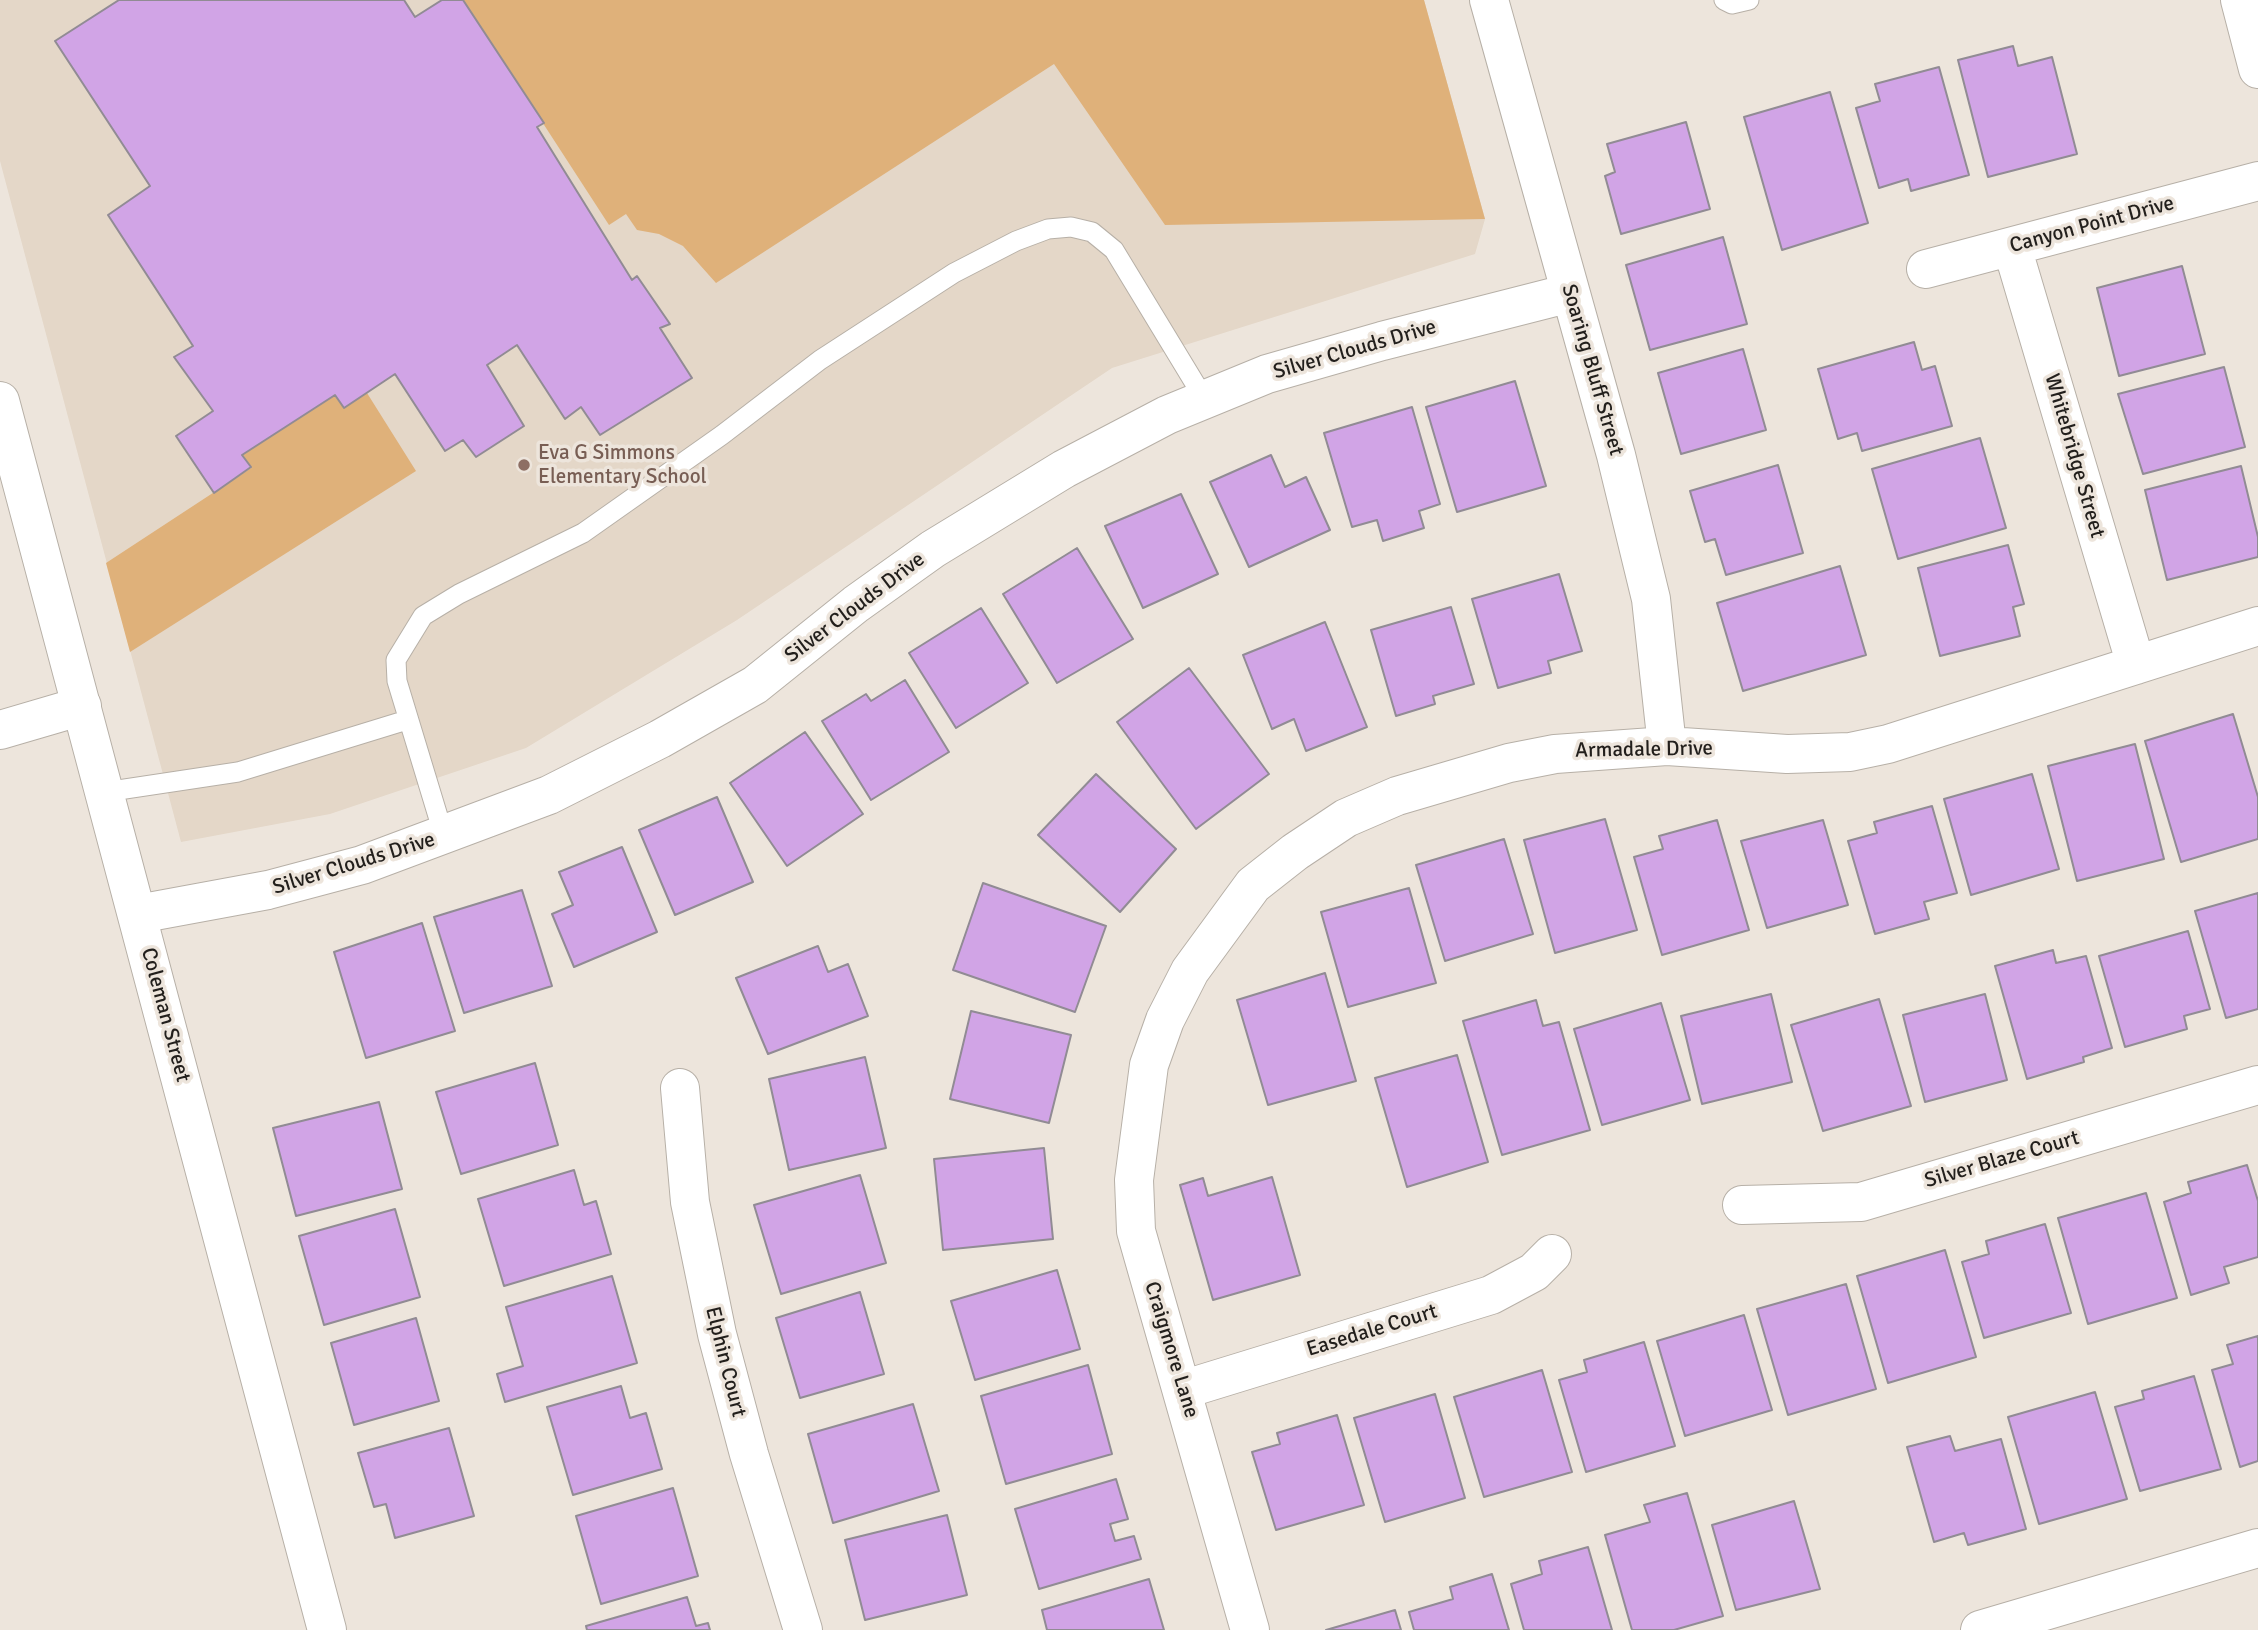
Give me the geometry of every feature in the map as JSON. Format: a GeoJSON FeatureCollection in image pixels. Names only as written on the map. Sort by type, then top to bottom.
{"type":"FeatureCollection","features":[{"type":"Feature","properties":{"kind":"street","name":"Soaring Bluff Street"},"geometry":{"type":"LineString","coordinates":[[1489,0],[1616,454],[1651,599],[1667,746]]}},
{"type":"Feature","properties":{"kind":"street"},"geometry":{"type":"LineString","coordinates":[[2240,0],[2258,69]]}},
{"type":"Feature","properties":{"kind":"street","name":"Canyon Point Drive"},"geometry":{"type":"LineString","coordinates":[[1926,269],[2258,181]]}},
{"type":"Feature","properties":{"kind":"street","name":"Whitebridge Street"},"geometry":{"type":"LineString","coordinates":[[2012,247],[2136,665]]}},
{"type":"Feature","properties":{"kind":"street","name":"Silver Clouds Drive"},"geometry":{"type":"LineString","coordinates":[[138,914],[268,890],[362,865],[549,795],[660,740],[755,685],[856,604],[984,516],[1063,469],[1167,415],[1267,374],[1369,344],[1570,293]]}},
{"type":"Feature","properties":{"kind":"street","name":"Coleman Street"},"geometry":{"type":"LineString","coordinates":[[0,401],[327,1630]]}},
{"type":"Feature","properties":{"kind":"street","name":"Armadale Drive"},"geometry":{"type":"LineString","coordinates":[[1149,1065],[1190,971],[1253,885],[1295,852],[1346,818],[1397,796],[1509,763],[1595,749],[1667,746],[1787,754],[1850,752],[1888,744],[2258,626]]}},
{"type":"Feature","properties":{"kind":"street"},"geometry":{"type":"LineString","coordinates":[[0,730],[82,706]]}},
{"type":"Feature","properties":{"kind":"street","name":"Craigmore Lane"},"geometry":{"type":"LineString","coordinates":[[1149,1065],[1134,1180],[1136,1230],[1250,1630]]}},
{"type":"Feature","properties":{"kind":"street","name":"Silver Blaze Court"},"geometry":{"type":"LineString","coordinates":[[1742,1205],[1861,1202],[2258,1085]]}},
{"type":"Feature","properties":{"kind":"street","name":"Elphin Court"},"geometry":{"type":"LineString","coordinates":[[680,1088],[690,1202],[717,1334],[749,1454],[803,1630]]}},
{"type":"Feature","properties":{"kind":"street","name":"Easedale Court"},"geometry":{"type":"LineString","coordinates":[[1182,1390],[1491,1295],[1534,1272],[1552,1254]]}},
{"type":"Feature","properties":{"kind":"street"},"geometry":{"type":"LineString","coordinates":[[1980,1630],[2258,1548]]}},
{"type":"Feature","properties":{"kind":"lane"},"geometry":{"type":"LineString","coordinates":[[1724,0],[1732,4],[1749,0]]}},
{"type":"Feature","properties":{"kind":"lane"},"geometry":{"type":"LineString","coordinates":[[444,836],[397,681],[396,660],[423,616],[603,520],[820,360],[954,272],[1016,241],[1048,229],[1071,227],[1092,232],[1114,250],[1205,400]]}},
{"type":"Feature","properties":{"kind":"lane"},"geometry":{"type":"LineString","coordinates":[[105,792],[238,772],[407,720]]}},
{"type":"Feature","properties":{"kind":"shaded area","name":"Eva G Simmons Elementary School"},"geometry":{"type":"Polygon","coordinates":[[[0,0],[1424,0],[1485,219],[1475,254],[1112,368],[737,620],[526,748],[330,814],[181,842],[0,161],[0,0]]]}},
{"type":"Feature","properties":{"kind":"shaded area"},"geometry":{"type":"Polygon","coordinates":[[[463,0],[1424,0],[1485,219],[1165,225],[1054,64],[716,283],[683,246],[659,234],[637,230],[626,214],[609,225],[463,0]]]}},
{"type":"Feature","properties":{"kind":"shaded area"},"geometry":{"type":"Polygon","coordinates":[[[367,393],[416,471],[130,652],[106,563],[251,468],[242,455],[335,395],[344,407],[367,393]]]}},
{"type":"Feature","properties":{"kind":"building"},"geometry":{"type":"Polygon","coordinates":[[[119,0],[404,0],[415,17],[442,0],[463,0],[544,123],[537,127],[632,280],[637,276],[670,324],[660,328],[692,378],[600,435],[581,407],[565,419],[517,345],[487,365],[524,426],[476,457],[463,440],[445,451],[395,374],[344,408],[335,395],[242,455],[251,467],[214,493],[176,436],[213,411],[174,357],[193,346],[108,215],[150,186],[55,41],[119,0]]]}},
{"type":"Feature","properties":{"kind":"building"},"geometry":{"type":"Polygon","coordinates":[[[2013,46],[2018,66],[2052,57],[2077,154],[1988,177],[1958,60],[2013,46]]]}},
{"type":"Feature","properties":{"kind":"building"},"geometry":{"type":"Polygon","coordinates":[[[1939,67],[1969,175],[1911,191],[1908,179],[1879,188],[1856,108],[1880,101],[1875,84],[1939,67]]]}},
{"type":"Feature","properties":{"kind":"building"},"geometry":{"type":"Polygon","coordinates":[[[1830,92],[1868,223],[1782,250],[1744,117],[1830,92]]]}},
{"type":"Feature","properties":{"kind":"building"},"geometry":{"type":"Polygon","coordinates":[[[1686,122],[1710,209],[1621,234],[1605,176],[1615,172],[1607,144],[1686,122]]]}},
{"type":"Feature","properties":{"kind":"building"},"geometry":{"type":"Polygon","coordinates":[[[1723,237],[1747,324],[1650,350],[1626,265],[1723,237]]]}},
{"type":"Feature","properties":{"kind":"building"},"geometry":{"type":"Polygon","coordinates":[[[2182,266],[2205,354],[2119,376],[2097,288],[2182,266]]]}},
{"type":"Feature","properties":{"kind":"building"},"geometry":{"type":"Polygon","coordinates":[[[1914,342],[1922,370],[1935,366],[1952,426],[1862,451],[1857,433],[1838,439],[1818,369],[1914,342]]]}},
{"type":"Feature","properties":{"kind":"building"},"geometry":{"type":"Polygon","coordinates":[[[1743,349],[1766,430],[1681,454],[1658,373],[1743,349]]]}},
{"type":"Feature","properties":{"kind":"building"},"geometry":{"type":"Polygon","coordinates":[[[2224,367],[2245,447],[2143,474],[2118,394],[2224,367]]]}},
{"type":"Feature","properties":{"kind":"building"},"geometry":{"type":"Polygon","coordinates":[[[1515,381],[1546,486],[1457,512],[1426,407],[1515,381]]]}},
{"type":"Feature","properties":{"kind":"building"},"geometry":{"type":"Polygon","coordinates":[[[1412,407],[1440,504],[1419,511],[1424,528],[1383,541],[1377,520],[1352,527],[1324,433],[1412,407]]]}},
{"type":"Feature","properties":{"kind":"building"},"geometry":{"type":"Polygon","coordinates":[[[1980,438],[2006,528],[1898,559],[1872,469],[1980,438]]]}},
{"type":"Feature","properties":{"kind":"building"},"geometry":{"type":"Polygon","coordinates":[[[1271,455],[1285,487],[1306,477],[1330,530],[1249,567],[1210,482],[1271,455]]]}},
{"type":"Feature","properties":{"kind":"building"},"geometry":{"type":"Polygon","coordinates":[[[1778,465],[1803,553],[1726,575],[1715,539],[1705,542],[1690,491],[1778,465]]]}},
{"type":"Feature","properties":{"kind":"building"},"geometry":{"type":"Polygon","coordinates":[[[2241,466],[2258,537],[2258,557],[2167,580],[2145,490],[2241,466]]]}},
{"type":"Feature","properties":{"kind":"building"},"geometry":{"type":"Polygon","coordinates":[[[1181,494],[1218,574],[1143,608],[1105,526],[1181,494]]]}},
{"type":"Feature","properties":{"kind":"building"},"geometry":{"type":"Polygon","coordinates":[[[2008,545],[2024,604],[2013,607],[2020,636],[1940,656],[1918,568],[2008,545]]]}},
{"type":"Feature","properties":{"kind":"building"},"geometry":{"type":"Polygon","coordinates":[[[1077,548],[1133,639],[1057,683],[1003,594],[1077,548]]]}},
{"type":"Feature","properties":{"kind":"building"},"geometry":{"type":"Polygon","coordinates":[[[1840,566],[1866,655],[1743,691],[1717,603],[1840,566]]]}},
{"type":"Feature","properties":{"kind":"building"},"geometry":{"type":"Polygon","coordinates":[[[1559,574],[1582,651],[1548,661],[1551,673],[1498,688],[1472,599],[1559,574]]]}},
{"type":"Feature","properties":{"kind":"building"},"geometry":{"type":"Polygon","coordinates":[[[1451,607],[1474,684],[1433,696],[1435,704],[1396,716],[1371,630],[1451,607]]]}},
{"type":"Feature","properties":{"kind":"building"},"geometry":{"type":"Polygon","coordinates":[[[981,608],[1028,683],[956,728],[909,653],[981,608]]]}},
{"type":"Feature","properties":{"kind":"building"},"geometry":{"type":"Polygon","coordinates":[[[1325,622],[1367,727],[1306,751],[1294,719],[1272,729],[1243,655],[1325,622]]]}},
{"type":"Feature","properties":{"kind":"building"},"geometry":{"type":"Polygon","coordinates":[[[1189,668],[1269,774],[1196,829],[1117,722],[1189,668]]]}},
{"type":"Feature","properties":{"kind":"building"},"geometry":{"type":"Polygon","coordinates":[[[905,680],[949,752],[871,800],[822,721],[866,694],[871,701],[905,680]]]}},
{"type":"Feature","properties":{"kind":"building"},"geometry":{"type":"Polygon","coordinates":[[[2233,714],[2258,797],[2258,839],[2181,862],[2145,741],[2233,714]]]}},
{"type":"Feature","properties":{"kind":"building"},"geometry":{"type":"Polygon","coordinates":[[[805,732],[863,814],[787,866],[730,783],[805,732]]]}},
{"type":"Feature","properties":{"kind":"building"},"geometry":{"type":"Polygon","coordinates":[[[2135,744],[2164,859],[2077,881],[2048,766],[2135,744]]]}},
{"type":"Feature","properties":{"kind":"building"},"geometry":{"type":"Polygon","coordinates":[[[1096,774],[1176,849],[1120,912],[1038,835],[1096,774]]]}},
{"type":"Feature","properties":{"kind":"building"},"geometry":{"type":"Polygon","coordinates":[[[2032,774],[2059,869],[1971,895],[1944,799],[2032,774]]]}},
{"type":"Feature","properties":{"kind":"building"},"geometry":{"type":"Polygon","coordinates":[[[717,797],[753,882],[675,915],[639,830],[717,797]]]}},
{"type":"Feature","properties":{"kind":"building"},"geometry":{"type":"Polygon","coordinates":[[[1932,806],[1957,893],[1924,902],[1929,919],[1875,934],[1848,841],[1877,833],[1874,822],[1932,806]]]}},
{"type":"Feature","properties":{"kind":"building"},"geometry":{"type":"Polygon","coordinates":[[[1605,819],[1637,930],[1555,953],[1524,840],[1605,819]]]}},
{"type":"Feature","properties":{"kind":"building"},"geometry":{"type":"Polygon","coordinates":[[[1717,820],[1749,930],[1662,955],[1634,857],[1663,849],[1659,836],[1717,820]]]}},
{"type":"Feature","properties":{"kind":"building"},"geometry":{"type":"Polygon","coordinates":[[[1823,820],[1848,905],[1767,928],[1741,841],[1823,820]]]}},
{"type":"Feature","properties":{"kind":"building"},"geometry":{"type":"Polygon","coordinates":[[[1504,839],[1533,934],[1445,961],[1416,865],[1504,839]]]}},
{"type":"Feature","properties":{"kind":"building"},"geometry":{"type":"Polygon","coordinates":[[[622,847],[657,932],[574,967],[552,914],[573,905],[559,872],[622,847]]]}},
{"type":"Feature","properties":{"kind":"building"},"geometry":{"type":"Polygon","coordinates":[[[983,883],[1106,926],[1075,1012],[953,970],[983,883]]]}},
{"type":"Feature","properties":{"kind":"building"},"geometry":{"type":"Polygon","coordinates":[[[1409,888],[1436,983],[1348,1007],[1321,912],[1409,888]]]}},
{"type":"Feature","properties":{"kind":"building"},"geometry":{"type":"Polygon","coordinates":[[[522,890],[552,986],[464,1013],[434,917],[522,890]]]}},
{"type":"Feature","properties":{"kind":"building"},"geometry":{"type":"Polygon","coordinates":[[[2258,893],[2258,1009],[2226,1018],[2195,911],[2258,893]]]}},
{"type":"Feature","properties":{"kind":"building"},"geometry":{"type":"Polygon","coordinates":[[[422,923],[455,1031],[366,1058],[334,952],[422,923]]]}},
{"type":"Feature","properties":{"kind":"building"},"geometry":{"type":"Polygon","coordinates":[[[2188,931],[2210,1009],[2184,1016],[2187,1029],[2125,1047],[2099,956],[2188,931]]]}},
{"type":"Feature","properties":{"kind":"building"},"geometry":{"type":"Polygon","coordinates":[[[818,946],[828,972],[848,964],[868,1016],[768,1054],[736,978],[818,946]]]}},
{"type":"Feature","properties":{"kind":"building"},"geometry":{"type":"Polygon","coordinates":[[[2053,950],[2056,963],[2086,956],[2112,1048],[2083,1057],[2084,1062],[2027,1079],[1995,966],[2053,950]]]}},
{"type":"Feature","properties":{"kind":"building"},"geometry":{"type":"Polygon","coordinates":[[[1325,973],[1356,1081],[1268,1105],[1237,1000],[1325,973]]]}},
{"type":"Feature","properties":{"kind":"building"},"geometry":{"type":"Polygon","coordinates":[[[1771,994],[1792,1082],[1702,1104],[1681,1016],[1771,994]]]}},
{"type":"Feature","properties":{"kind":"building"},"geometry":{"type":"Polygon","coordinates":[[[1985,994],[2007,1080],[1925,1102],[1903,1015],[1985,994]]]}},
{"type":"Feature","properties":{"kind":"building"},"geometry":{"type":"Polygon","coordinates":[[[1879,999],[1911,1106],[1823,1131],[1791,1025],[1879,999]]]}},
{"type":"Feature","properties":{"kind":"building"},"geometry":{"type":"Polygon","coordinates":[[[1536,1000],[1543,1026],[1559,1022],[1590,1130],[1502,1155],[1463,1021],[1536,1000]]]}},
{"type":"Feature","properties":{"kind":"building"},"geometry":{"type":"Polygon","coordinates":[[[1661,1003],[1690,1100],[1602,1125],[1574,1029],[1661,1003]]]}},
{"type":"Feature","properties":{"kind":"building"},"geometry":{"type":"Polygon","coordinates":[[[971,1011],[1071,1035],[1049,1123],[950,1099],[971,1011]]]}},
{"type":"Feature","properties":{"kind":"building"},"geometry":{"type":"Polygon","coordinates":[[[1457,1055],[1488,1162],[1407,1187],[1375,1078],[1457,1055]]]}},
{"type":"Feature","properties":{"kind":"building"},"geometry":{"type":"Polygon","coordinates":[[[865,1057],[886,1148],[789,1170],[769,1079],[865,1057]]]}},
{"type":"Feature","properties":{"kind":"building"},"geometry":{"type":"Polygon","coordinates":[[[535,1063],[558,1145],[461,1174],[436,1092],[535,1063]]]}},
{"type":"Feature","properties":{"kind":"building"},"geometry":{"type":"Polygon","coordinates":[[[379,1102],[402,1189],[296,1216],[273,1128],[379,1102]]]}},
{"type":"Feature","properties":{"kind":"building"},"geometry":{"type":"Polygon","coordinates":[[[1044,1148],[1053,1239],[943,1250],[934,1159],[1044,1148]]]}},
{"type":"Feature","properties":{"kind":"building"},"geometry":{"type":"Polygon","coordinates":[[[2247,1165],[2258,1201],[2258,1257],[2224,1267],[2229,1283],[2191,1295],[2164,1202],[2191,1193],[2188,1182],[2247,1165]]]}},
{"type":"Feature","properties":{"kind":"building"},"geometry":{"type":"Polygon","coordinates":[[[574,1170],[584,1205],[596,1201],[611,1254],[504,1286],[478,1199],[574,1170]]]}},
{"type":"Feature","properties":{"kind":"building"},"geometry":{"type":"Polygon","coordinates":[[[860,1175],[886,1263],[781,1294],[754,1205],[860,1175]]]}},
{"type":"Feature","properties":{"kind":"building"},"geometry":{"type":"Polygon","coordinates":[[[1272,1177],[1300,1275],[1213,1300],[1180,1185],[1203,1178],[1208,1196],[1272,1177]]]}},
{"type":"Feature","properties":{"kind":"building"},"geometry":{"type":"Polygon","coordinates":[[[2146,1193],[2177,1298],[2088,1324],[2058,1218],[2146,1193]]]}},
{"type":"Feature","properties":{"kind":"building"},"geometry":{"type":"Polygon","coordinates":[[[395,1209],[420,1297],[324,1325],[299,1236],[395,1209]]]}},
{"type":"Feature","properties":{"kind":"building"},"geometry":{"type":"Polygon","coordinates":[[[2045,1224],[2071,1313],[1984,1338],[1962,1262],[1989,1254],[1986,1241],[2045,1224]]]}},
{"type":"Feature","properties":{"kind":"building"},"geometry":{"type":"Polygon","coordinates":[[[1945,1250],[1976,1357],[1888,1383],[1857,1276],[1945,1250]]]}},
{"type":"Feature","properties":{"kind":"building"},"geometry":{"type":"Polygon","coordinates":[[[1057,1270],[1080,1349],[975,1380],[951,1301],[1057,1270]]]}},
{"type":"Feature","properties":{"kind":"building"},"geometry":{"type":"Polygon","coordinates":[[[612,1276],[637,1363],[505,1402],[497,1374],[523,1366],[506,1307],[612,1276]]]}},
{"type":"Feature","properties":{"kind":"building"},"geometry":{"type":"Polygon","coordinates":[[[1846,1284],[1876,1389],[1788,1415],[1757,1309],[1846,1284]]]}},
{"type":"Feature","properties":{"kind":"building"},"geometry":{"type":"Polygon","coordinates":[[[860,1292],[884,1374],[800,1398],[776,1318],[860,1292]]]}},
{"type":"Feature","properties":{"kind":"building"},"geometry":{"type":"Polygon","coordinates":[[[1744,1315],[1772,1410],[1685,1436],[1657,1341],[1744,1315]]]}},
{"type":"Feature","properties":{"kind":"building"},"geometry":{"type":"Polygon","coordinates":[[[416,1318],[439,1401],[354,1425],[331,1343],[416,1318]]]}},
{"type":"Feature","properties":{"kind":"building"},"geometry":{"type":"Polygon","coordinates":[[[2258,1336],[2258,1461],[2240,1467],[2212,1370],[2233,1364],[2227,1345],[2258,1336]]]}},
{"type":"Feature","properties":{"kind":"building"},"geometry":{"type":"Polygon","coordinates":[[[1644,1342],[1675,1446],[1586,1472],[1559,1380],[1587,1372],[1584,1360],[1644,1342]]]}},
{"type":"Feature","properties":{"kind":"building"},"geometry":{"type":"Polygon","coordinates":[[[1088,1365],[1112,1454],[1006,1484],[981,1396],[1088,1365]]]}},
{"type":"Feature","properties":{"kind":"building"},"geometry":{"type":"Polygon","coordinates":[[[1542,1370],[1572,1472],[1484,1497],[1454,1397],[1542,1370]]]}},
{"type":"Feature","properties":{"kind":"building"},"geometry":{"type":"Polygon","coordinates":[[[2194,1376],[2221,1469],[2140,1491],[2115,1407],[2144,1399],[2142,1391],[2194,1376]]]}},
{"type":"Feature","properties":{"kind":"building"},"geometry":{"type":"Polygon","coordinates":[[[621,1386],[630,1418],[646,1413],[662,1469],[573,1495],[547,1407],[621,1386]]]}},
{"type":"Feature","properties":{"kind":"building"},"geometry":{"type":"Polygon","coordinates":[[[2095,1392],[2127,1499],[2039,1524],[2008,1417],[2095,1392]]]}},
{"type":"Feature","properties":{"kind":"building"},"geometry":{"type":"Polygon","coordinates":[[[1435,1394],[1465,1498],[1385,1522],[1354,1418],[1435,1394]]]}},
{"type":"Feature","properties":{"kind":"building"},"geometry":{"type":"Polygon","coordinates":[[[913,1404],[939,1491],[833,1523],[808,1434],[913,1404]]]}},
{"type":"Feature","properties":{"kind":"building"},"geometry":{"type":"Polygon","coordinates":[[[1337,1415],[1364,1505],[1276,1530],[1252,1452],[1280,1444],[1277,1433],[1337,1415]]]}},
{"type":"Feature","properties":{"kind":"building"},"geometry":{"type":"Polygon","coordinates":[[[449,1428],[474,1516],[395,1538],[386,1504],[374,1507],[358,1453],[449,1428]]]}},
{"type":"Feature","properties":{"kind":"building"},"geometry":{"type":"Polygon","coordinates":[[[1950,1436],[1955,1451],[2001,1439],[2026,1529],[1968,1545],[1964,1533],[1934,1542],[1907,1447],[1950,1436]]]}},
{"type":"Feature","properties":{"kind":"building"},"geometry":{"type":"Polygon","coordinates":[[[1116,1479],[1128,1519],[1110,1524],[1115,1541],[1134,1536],[1141,1559],[1039,1589],[1015,1509],[1116,1479]]]}},
{"type":"Feature","properties":{"kind":"building"},"geometry":{"type":"Polygon","coordinates":[[[673,1488],[698,1576],[601,1604],[576,1516],[673,1488]]]}},
{"type":"Feature","properties":{"kind":"building"},"geometry":{"type":"Polygon","coordinates":[[[1687,1493],[1723,1616],[1674,1630],[1632,1630],[1605,1535],[1650,1522],[1644,1505],[1687,1493]]]}},
{"type":"Feature","properties":{"kind":"building"},"geometry":{"type":"Polygon","coordinates":[[[1794,1501],[1820,1589],[1736,1610],[1712,1525],[1794,1501]]]}},
{"type":"Feature","properties":{"kind":"building"},"geometry":{"type":"Polygon","coordinates":[[[947,1515],[967,1595],[865,1620],[845,1540],[947,1515]]]}},
{"type":"Feature","properties":{"kind":"building"},"geometry":{"type":"Polygon","coordinates":[[[1588,1547],[1612,1630],[1524,1630],[1511,1584],[1542,1574],[1539,1561],[1588,1547]]]}},
{"type":"Feature","properties":{"kind":"building"},"geometry":{"type":"Polygon","coordinates":[[[1492,1574],[1509,1630],[1414,1630],[1409,1612],[1453,1599],[1450,1587],[1492,1574]]]}},
{"type":"Feature","properties":{"kind":"building"},"geometry":{"type":"Polygon","coordinates":[[[1149,1579],[1164,1630],[1047,1630],[1042,1610],[1149,1579]]]}},
{"type":"Feature","properties":{"kind":"building"},"geometry":{"type":"Polygon","coordinates":[[[687,1597],[696,1626],[708,1623],[710,1630],[587,1630],[586,1626],[687,1597]]]}},
{"type":"Feature","properties":{"kind":"building"},"geometry":{"type":"Polygon","coordinates":[[[1395,1610],[1401,1630],[1326,1630],[1395,1610]]]}},
{"type":"Feature","properties":{"kind":"place","name":"Eva G Simmons Elementary School"},"geometry":{"type":"Point","coordinates":[524,465]}}]}
